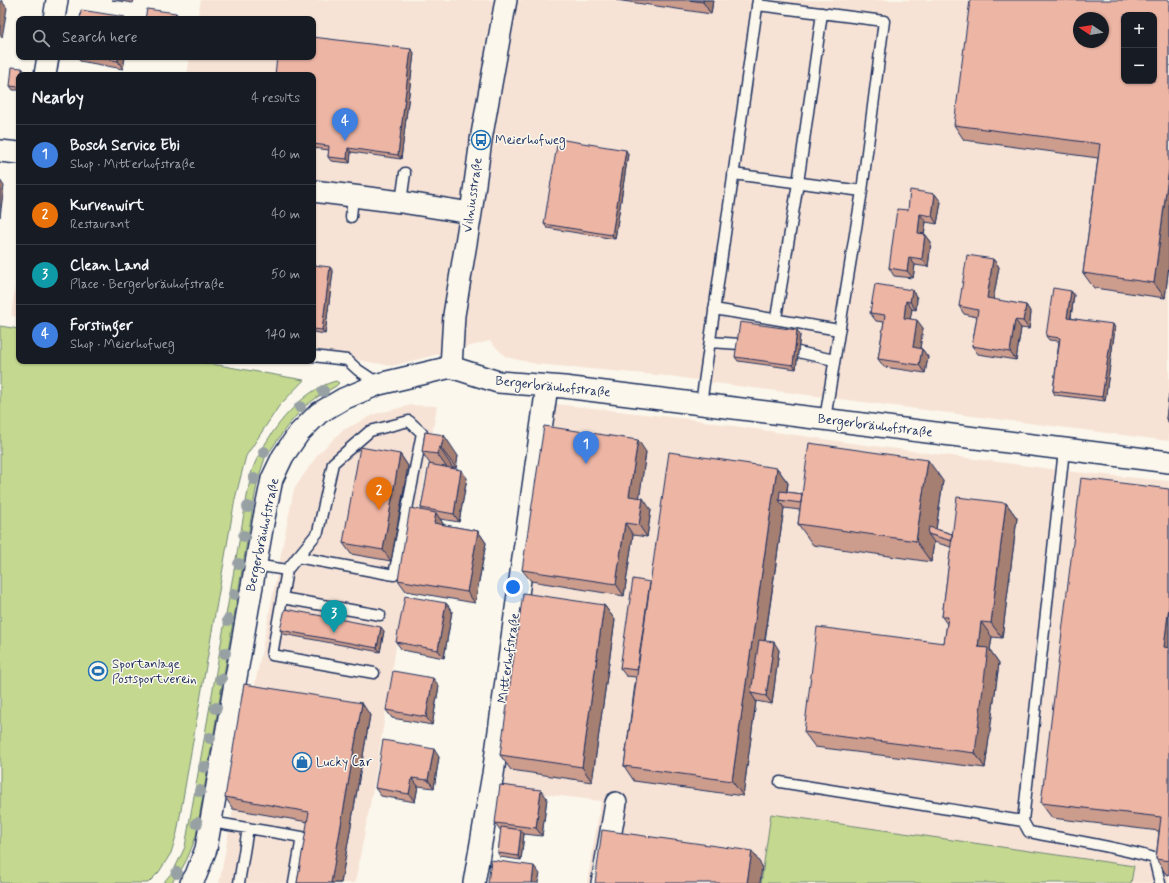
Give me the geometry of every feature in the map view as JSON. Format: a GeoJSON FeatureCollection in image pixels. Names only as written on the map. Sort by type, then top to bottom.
{"type":"FeatureCollection","features":[{"type":"Feature","properties":{"kind":"street"},"geometry":{"type":"LineString","coordinates":[[54,16],[57,0]]}},
{"type":"Feature","properties":{"kind":"street","name":"Vilniusstraße"},"geometry":{"type":"LineString","coordinates":[[451,368],[454,315],[471,213],[481,140],[506,0]]}},
{"type":"Feature","properties":{"kind":"street"},"geometry":{"type":"LineString","coordinates":[[46,72],[48,60]]}},
{"type":"Feature","properties":{"kind":"street"},"geometry":{"type":"LineString","coordinates":[[0,151],[16,153]]}},
{"type":"Feature","properties":{"kind":"street"},"geometry":{"type":"LineString","coordinates":[[316,191],[401,202],[471,213]]}},
{"type":"Feature","properties":{"kind":"street","name":"Bergerbräuhofstraße"},"geometry":{"type":"LineString","coordinates":[[191,883],[196,875],[206,849],[255,565],[272,479],[283,456],[299,434],[319,413],[344,399],[380,384],[451,368],[498,382],[547,386],[701,404],[1169,462]]}},
{"type":"Feature","properties":{"kind":"street","name":"Mitterhofstraße"},"geometry":{"type":"LineString","coordinates":[[474,883],[493,774],[547,386]]}},
{"type":"Feature","properties":{"kind":"street"},"geometry":{"type":"LineString","coordinates":[[602,883],[616,803]]}},
{"type":"Feature","properties":{"kind":"lane"},"geometry":{"type":"LineString","coordinates":[[701,404],[758,2],[822,13],[884,21],[862,191],[825,419]]}},
{"type":"Feature","properties":{"kind":"lane"},"geometry":{"type":"LineString","coordinates":[[776,318],[798,183],[822,13]]}},
{"type":"Feature","properties":{"kind":"lane"},"geometry":{"type":"LineString","coordinates":[[401,202],[405,173]]}},
{"type":"Feature","properties":{"kind":"lane"},"geometry":{"type":"LineString","coordinates":[[733,174],[862,191]]}},
{"type":"Feature","properties":{"kind":"lane"},"geometry":{"type":"LineString","coordinates":[[351,217],[353,196]]}},
{"type":"Feature","properties":{"kind":"lane"},"geometry":{"type":"LineString","coordinates":[[714,309],[776,318],[839,330]]}},
{"type":"Feature","properties":{"kind":"lane"},"geometry":{"type":"LineString","coordinates":[[710,342],[740,344]]}},
{"type":"Feature","properties":{"kind":"lane"},"geometry":{"type":"LineString","coordinates":[[798,352],[834,360]]}},
{"type":"Feature","properties":{"kind":"lane"},"geometry":{"type":"LineString","coordinates":[[316,356],[347,360],[358,370],[380,384]]}},
{"type":"Feature","properties":{"kind":"lane"},"geometry":{"type":"LineString","coordinates":[[297,557],[394,575],[422,433],[409,422],[370,431],[333,463],[318,532],[297,557],[287,570],[272,655],[374,673]]}},
{"type":"Feature","properties":{"kind":"lane"},"geometry":{"type":"LineString","coordinates":[[1064,450],[1023,821],[1029,832],[1112,847],[1154,858],[1160,883]]}},
{"type":"Feature","properties":{"kind":"lane"},"geometry":{"type":"LineString","coordinates":[[255,565],[287,570]]}},
{"type":"Feature","properties":{"kind":"lane"},"geometry":{"type":"LineString","coordinates":[[282,598],[380,616]]}},
{"type":"Feature","properties":{"kind":"lane"},"geometry":{"type":"LineString","coordinates":[[780,782],[1023,821]]}},
{"type":"Feature","properties":{"kind":"lane"},"geometry":{"type":"LineString","coordinates":[[210,822],[302,837],[294,883]]}},
{"type":"Feature","properties":{"kind":"lane"},"geometry":{"type":"LineString","coordinates":[[239,883],[248,828]]}},
{"type":"Feature","properties":{"kind":"shaded area"},"geometry":{"type":"Polygon","coordinates":[[[201,0],[506,0],[497,52],[507,54],[517,0],[1169,0],[1169,441],[677,377],[536,364],[506,357],[490,341],[392,366],[316,353],[316,72],[188,72],[190,60],[316,60],[316,16],[198,16],[201,0]]]}},
{"type":"Feature","properties":{"kind":"shaded area"},"geometry":{"type":"Polygon","coordinates":[[[16,280],[16,317],[11,316],[16,280]]]}},
{"type":"Feature","properties":{"kind":"shaded area"},"geometry":{"type":"Polygon","coordinates":[[[556,404],[698,420],[851,443],[1075,472],[1169,481],[1169,883],[587,883],[601,801],[495,788],[556,404]]]}},
{"type":"Feature","properties":{"kind":"shaded area"},"geometry":{"type":"Polygon","coordinates":[[[411,405],[437,406],[374,784],[355,883],[219,883],[254,689],[294,489],[318,454],[343,430],[375,414],[411,405]]]}},
{"type":"Feature","properties":{"kind":"green space","name":"Sportanlage Postsportverein"},"geometry":{"type":"Polygon","coordinates":[[[0,326],[16,329],[16,364],[212,364],[304,380],[279,406],[246,456],[235,499],[177,833],[171,853],[159,872],[148,883],[0,883],[0,326]]]}},
{"type":"Feature","properties":{"kind":"green space"},"geometry":{"type":"Polygon","coordinates":[[[336,381],[339,383],[336,386],[304,407],[288,425],[265,458],[258,479],[255,495],[196,836],[189,855],[180,872],[171,883],[163,883],[174,870],[185,847],[251,474],[264,445],[290,411],[312,392],[324,385],[336,381]]]}},
{"type":"Feature","properties":{"kind":"green space"},"geometry":{"type":"Polygon","coordinates":[[[771,814],[1134,866],[1131,883],[761,883],[771,814]]]}},
{"type":"Feature","properties":{"kind":"building"},"geometry":{"type":"Polygon","coordinates":[[[688,0],[703,0],[703,2],[688,0]]]}},
{"type":"Feature","properties":{"kind":"building"},"geometry":{"type":"Polygon","coordinates":[[[970,0],[1169,0],[1169,169],[1154,283],[1083,273],[1100,144],[954,125],[970,0]]]}},
{"type":"Feature","properties":{"kind":"building"},"geometry":{"type":"Polygon","coordinates":[[[147,9],[176,13],[176,16],[146,16],[147,9]]]}},
{"type":"Feature","properties":{"kind":"building"},"geometry":{"type":"Polygon","coordinates":[[[81,10],[119,16],[80,16],[81,10]]]}},
{"type":"Feature","properties":{"kind":"building"},"geometry":{"type":"Polygon","coordinates":[[[316,37],[411,49],[398,155],[348,148],[347,159],[328,157],[329,146],[316,144],[316,72],[275,72],[277,60],[316,60],[316,37]]]}},
{"type":"Feature","properties":{"kind":"building"},"geometry":{"type":"Polygon","coordinates":[[[12,67],[22,68],[22,72],[16,72],[16,87],[10,86],[12,67]]]}},
{"type":"Feature","properties":{"kind":"building"},"geometry":{"type":"Polygon","coordinates":[[[558,139],[626,150],[612,235],[544,224],[558,139]]]}},
{"type":"Feature","properties":{"kind":"building"},"geometry":{"type":"Polygon","coordinates":[[[910,190],[935,194],[932,216],[920,214],[918,233],[925,234],[922,259],[909,257],[907,271],[889,268],[897,209],[908,210],[910,190]]]}},
{"type":"Feature","properties":{"kind":"building"},"geometry":{"type":"Polygon","coordinates":[[[967,255],[993,259],[987,298],[1026,305],[1023,321],[1015,320],[1010,352],[972,346],[978,310],[959,306],[967,255]]]}},
{"type":"Feature","properties":{"kind":"building"},"geometry":{"type":"Polygon","coordinates":[[[316,265],[330,267],[322,330],[316,329],[316,265]]]}},
{"type":"Feature","properties":{"kind":"building"},"geometry":{"type":"Polygon","coordinates":[[[875,284],[912,290],[910,302],[906,301],[904,318],[917,320],[913,347],[922,349],[919,365],[878,359],[885,315],[870,313],[875,284]]]}},
{"type":"Feature","properties":{"kind":"building"},"geometry":{"type":"Polygon","coordinates":[[[1053,288],[1071,291],[1067,318],[1113,324],[1102,397],[1053,391],[1060,338],[1046,336],[1053,288]]]}},
{"type":"Feature","properties":{"kind":"building"},"geometry":{"type":"Polygon","coordinates":[[[740,322],[797,330],[793,365],[735,357],[740,322]]]}},
{"type":"Feature","properties":{"kind":"building"},"geometry":{"type":"Polygon","coordinates":[[[1169,394],[1169,419],[1166,419],[1169,394]]]}},
{"type":"Feature","properties":{"kind":"building"},"geometry":{"type":"Polygon","coordinates":[[[544,426],[638,440],[629,496],[643,498],[639,525],[625,523],[616,584],[522,570],[544,426]]]}},
{"type":"Feature","properties":{"kind":"building"},"geometry":{"type":"Polygon","coordinates":[[[425,432],[444,435],[441,448],[439,447],[437,454],[422,452],[425,432]]]}},
{"type":"Feature","properties":{"kind":"building"},"geometry":{"type":"Polygon","coordinates":[[[809,443],[928,460],[916,541],[798,524],[809,443]]]}},
{"type":"Feature","properties":{"kind":"building"},"geometry":{"type":"Polygon","coordinates":[[[360,447],[400,454],[383,550],[343,543],[360,447]]]}},
{"type":"Feature","properties":{"kind":"building"},"geometry":{"type":"Polygon","coordinates":[[[669,452],[777,468],[732,781],[624,766],[669,452]]]}},
{"type":"Feature","properties":{"kind":"building"},"geometry":{"type":"Polygon","coordinates":[[[429,464],[461,470],[454,514],[421,508],[429,464]]]}},
{"type":"Feature","properties":{"kind":"building"},"geometry":{"type":"Polygon","coordinates":[[[1081,478],[1169,489],[1169,606],[1164,647],[1169,648],[1169,861],[1156,859],[1161,817],[1041,803],[1081,478]]]}},
{"type":"Feature","properties":{"kind":"building"},"geometry":{"type":"Polygon","coordinates":[[[780,491],[802,494],[801,503],[779,500],[780,491]]]}},
{"type":"Feature","properties":{"kind":"building"},"geometry":{"type":"Polygon","coordinates":[[[957,497],[1006,503],[991,623],[981,622],[978,647],[988,648],[975,753],[804,732],[817,627],[944,643],[948,617],[942,617],[957,497]]]}},
{"type":"Feature","properties":{"kind":"building"},"geometry":{"type":"Polygon","coordinates":[[[410,508],[436,513],[434,523],[478,531],[467,592],[398,580],[410,508]]]}},
{"type":"Feature","properties":{"kind":"building"},"geometry":{"type":"Polygon","coordinates":[[[929,527],[952,534],[952,541],[928,534],[929,527]]]}},
{"type":"Feature","properties":{"kind":"building"},"geometry":{"type":"Polygon","coordinates":[[[633,579],[650,582],[637,670],[620,668],[633,579]]]}},
{"type":"Feature","properties":{"kind":"building"},"geometry":{"type":"Polygon","coordinates":[[[523,593],[604,605],[582,767],[500,755],[523,593]]]}},
{"type":"Feature","properties":{"kind":"building"},"geometry":{"type":"Polygon","coordinates":[[[405,596],[446,603],[438,650],[396,642],[405,596]]]}},
{"type":"Feature","properties":{"kind":"building"},"geometry":{"type":"Polygon","coordinates":[[[285,609],[381,627],[377,648],[280,630],[285,609]]]}},
{"type":"Feature","properties":{"kind":"building"},"geometry":{"type":"Polygon","coordinates":[[[759,640],[774,642],[766,696],[751,693],[759,640]]]}},
{"type":"Feature","properties":{"kind":"building"},"geometry":{"type":"Polygon","coordinates":[[[393,671],[433,678],[426,717],[386,710],[393,671]]]}},
{"type":"Feature","properties":{"kind":"building","name":"Lucky Car"},"geometry":{"type":"Polygon","coordinates":[[[244,684],[362,703],[331,883],[297,883],[309,812],[225,797],[244,684]]]}},
{"type":"Feature","properties":{"kind":"building"},"geometry":{"type":"Polygon","coordinates":[[[383,740],[434,749],[428,780],[412,778],[409,794],[375,788],[383,740]]]}},
{"type":"Feature","properties":{"kind":"building"},"geometry":{"type":"Polygon","coordinates":[[[500,785],[541,790],[536,828],[495,823],[500,785]]]}},
{"type":"Feature","properties":{"kind":"building"},"geometry":{"type":"Polygon","coordinates":[[[501,827],[521,830],[518,856],[498,853],[501,827]]]}},
{"type":"Feature","properties":{"kind":"building"},"geometry":{"type":"Polygon","coordinates":[[[602,830],[752,851],[747,883],[595,883],[602,830]]]}},
{"type":"Feature","properties":{"kind":"building"},"geometry":{"type":"Polygon","coordinates":[[[491,860],[534,866],[532,883],[488,883],[491,860]]]}},
{"type":"Feature","properties":{"kind":"place","name":"Meierhofweg"},"geometry":{"type":"Point","coordinates":[481,140]}},
{"type":"Feature","properties":{"kind":"place","name":"Forstinger"},"geometry":{"type":"Point","coordinates":[345,141]}},
{"type":"Feature","properties":{"kind":"place","name":"Bosch Service Ebi"},"geometry":{"type":"Point","coordinates":[586,464]}},
{"type":"Feature","properties":{"kind":"place","name":"Kurvenwirt"},"geometry":{"type":"Point","coordinates":[379,510]}},
{"type":"Feature","properties":{"kind":"place","name":"Clean Land"},"geometry":{"type":"Point","coordinates":[334,633]}},
{"type":"Feature","properties":{"kind":"place","name":"Sportanlage Postsportverein"},"geometry":{"type":"Point","coordinates":[98,671]}},
{"type":"Feature","properties":{"kind":"place","name":"Lucky Car"},"geometry":{"type":"Point","coordinates":[302,762]}}]}
